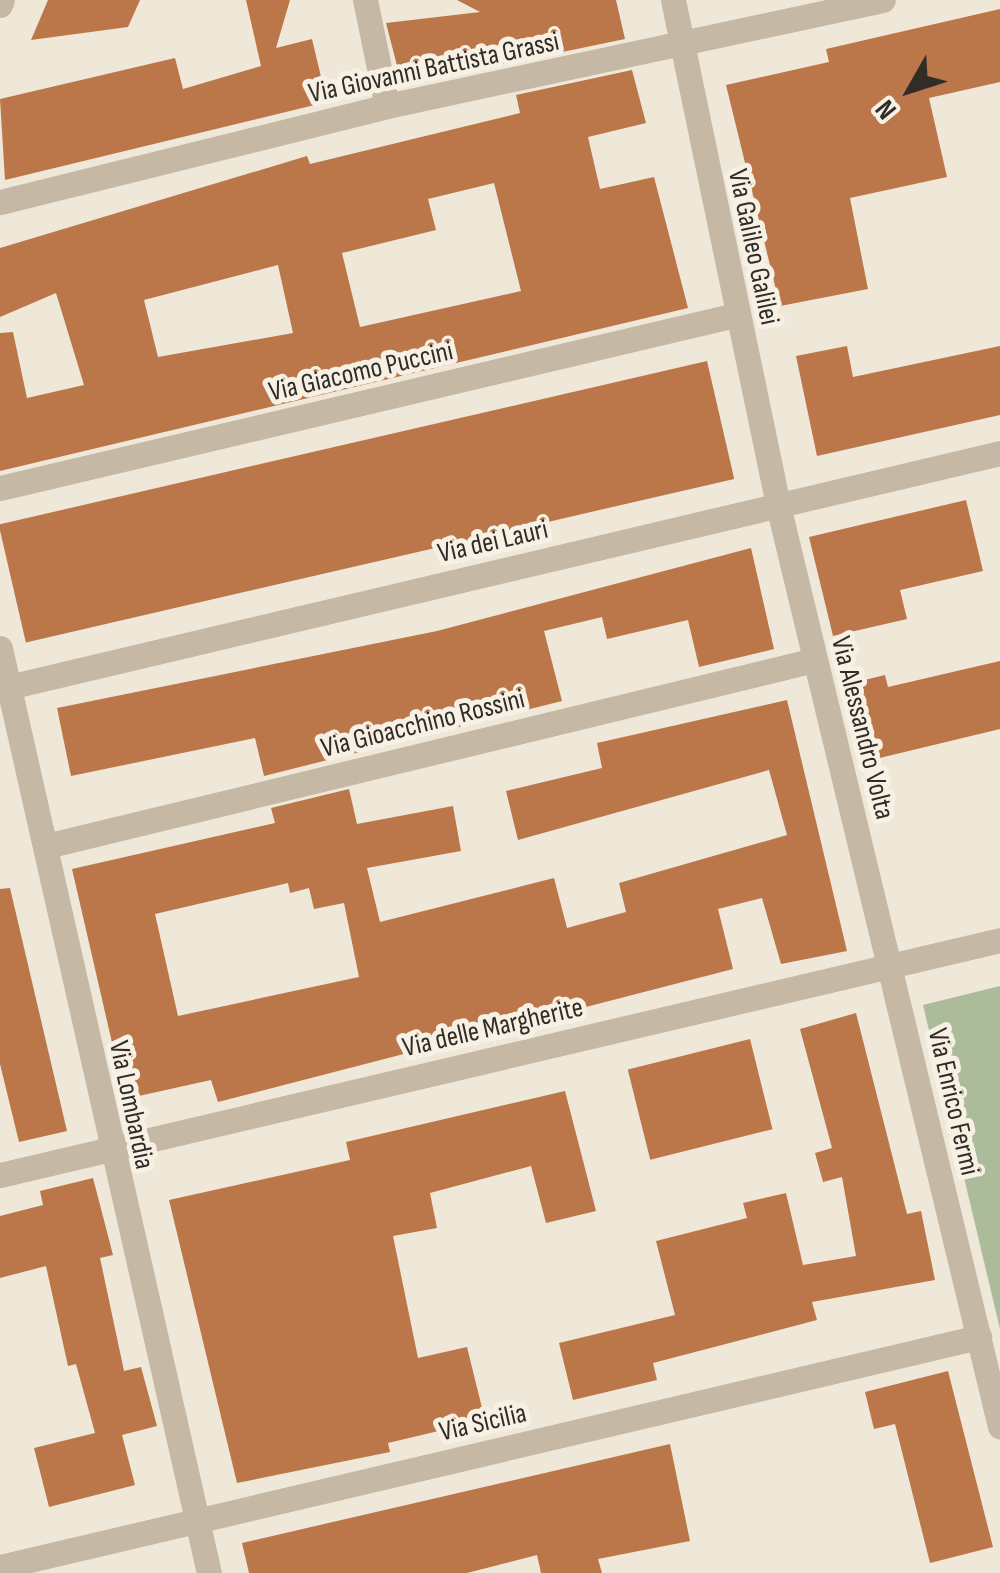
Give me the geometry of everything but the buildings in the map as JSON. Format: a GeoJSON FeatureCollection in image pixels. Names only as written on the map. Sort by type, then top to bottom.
{"type":"FeatureCollection","features":[{"type":"Feature","properties":{"kind":"street"},"geometry":{"type":"LineString","coordinates":[[365,0],[387,106]]}},
{"type":"Feature","properties":{"kind":"street","name":"Via Galileo Galilei"},"geometry":{"type":"LineString","coordinates":[[673,0],[735,315],[778,505]]}},
{"type":"Feature","properties":{"kind":"street","name":"Via Giovanni Battista Grassi"},"geometry":{"type":"LineString","coordinates":[[0,202],[387,106],[883,0]]}},
{"type":"Feature","properties":{"kind":"street","name":"Via Giacomo Puccini"},"geometry":{"type":"LineString","coordinates":[[0,488],[735,315]]}},
{"type":"Feature","properties":{"kind":"street","name":"Via dei Lauri"},"geometry":{"type":"LineString","coordinates":[[4,688],[1000,453]]}},
{"type":"Feature","properties":{"kind":"street","name":"Via Alessandro Volta"},"geometry":{"type":"LineString","coordinates":[[778,505],[890,966]]}},
{"type":"Feature","properties":{"kind":"street","name":"Via Lombardia"},"geometry":{"type":"LineString","coordinates":[[0,648],[4,688],[46,846],[110,1150],[209,1573]]}},
{"type":"Feature","properties":{"kind":"street","name":"Via Gioacchino Rossini"},"geometry":{"type":"LineString","coordinates":[[46,846],[814,660]]}},
{"type":"Feature","properties":{"kind":"street","name":"Via delle Margherite"},"geometry":{"type":"LineString","coordinates":[[0,1175],[1000,940]]}},
{"type":"Feature","properties":{"kind":"street","name":"Via Enrico Fermi"},"geometry":{"type":"LineString","coordinates":[[890,966],[1000,1427]]}},
{"type":"Feature","properties":{"kind":"street","name":"Via Sicilia"},"geometry":{"type":"LineString","coordinates":[[0,1567],[979,1337]]}},
{"type":"Feature","properties":{"kind":"green space"},"geometry":{"type":"Polygon","coordinates":[[[1000,986],[1000,1329],[923,1005],[1000,986]]]}}]}
